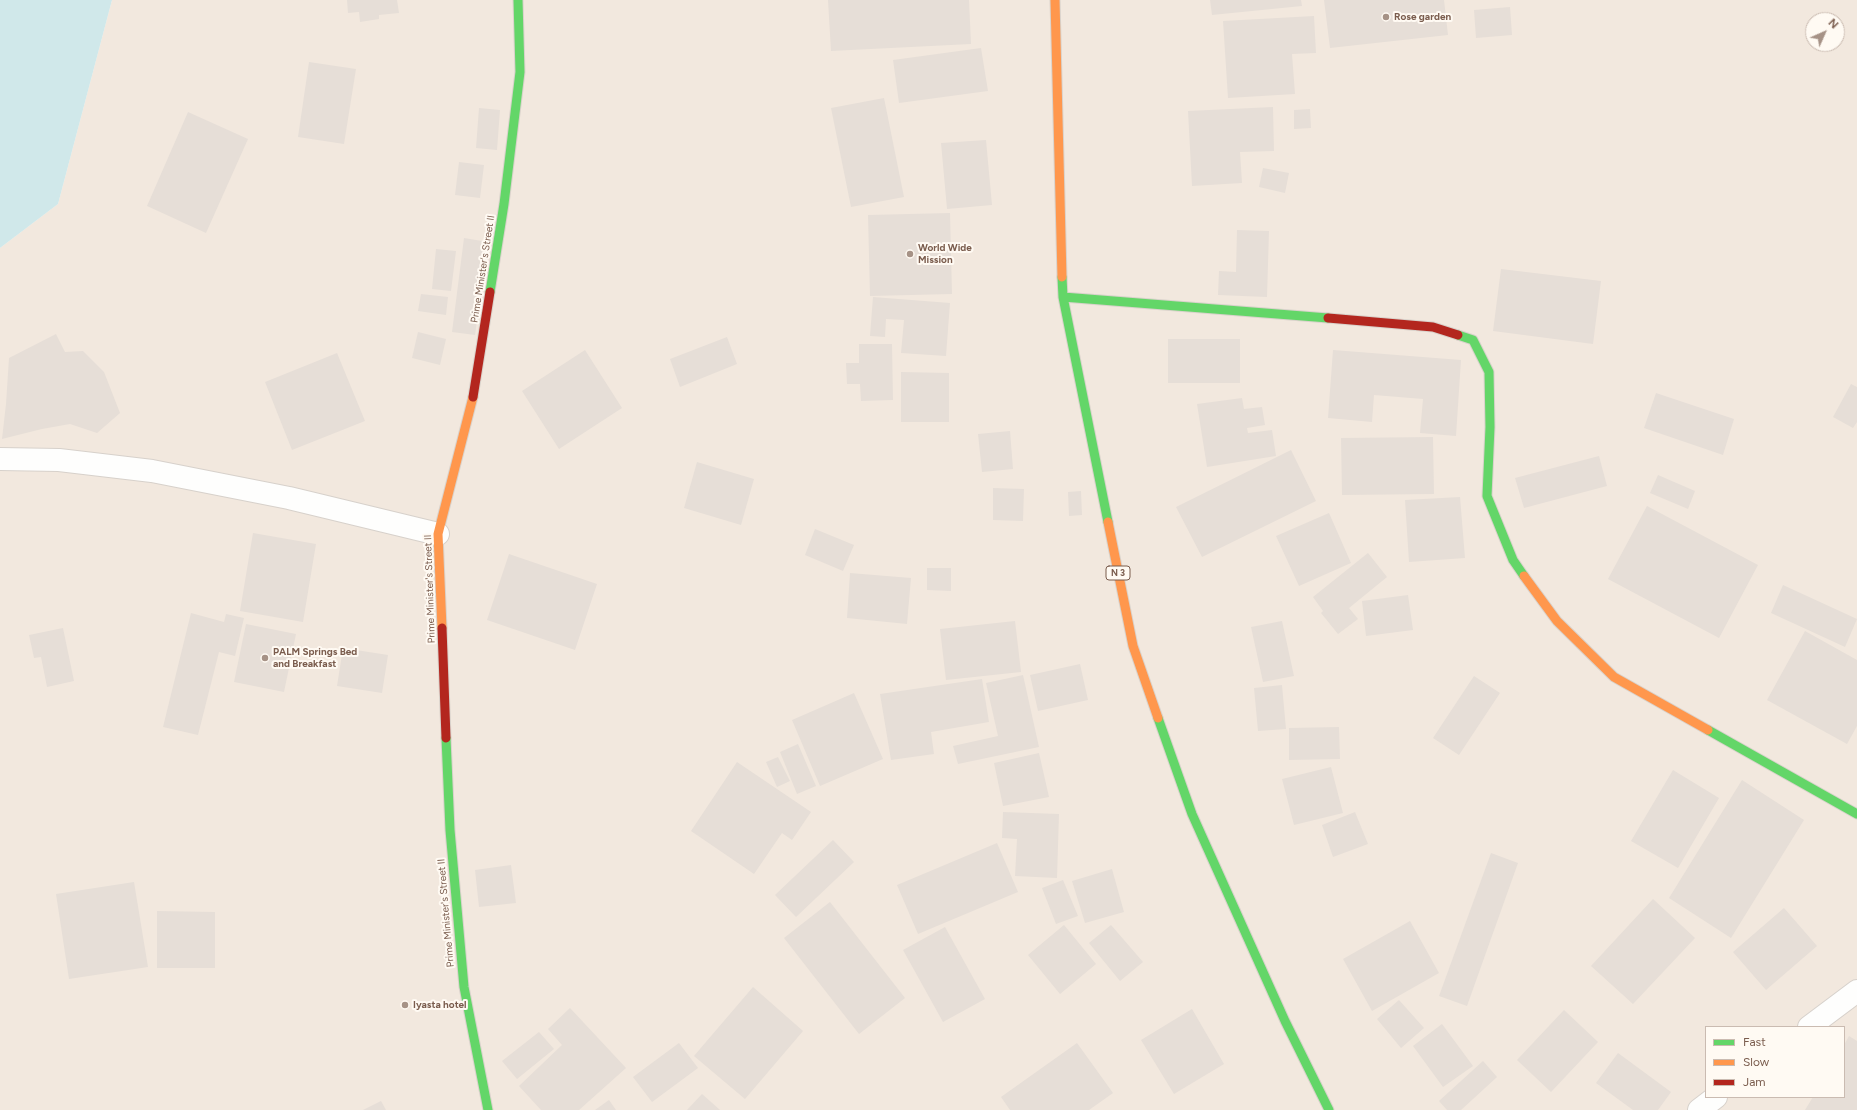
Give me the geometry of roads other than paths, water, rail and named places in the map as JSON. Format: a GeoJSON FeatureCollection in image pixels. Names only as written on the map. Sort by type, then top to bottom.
{"type":"FeatureCollection","features":[{"type":"Feature","properties":{"kind":"main road","name":"Prime Minister's Street II"},"geometry":{"type":"LineString","coordinates":[[488,1110],[464,986],[450,830],[438,534],[476,385],[504,204],[520,72],[518,0]]}},
{"type":"Feature","properties":{"kind":"main road","name":"N 3"},"geometry":{"type":"LineString","coordinates":[[1055,0],[1063,297],[1133,646],[1192,814],[1282,1014],[1329,1110]]}},
{"type":"Feature","properties":{"kind":"main road"},"geometry":{"type":"LineString","coordinates":[[1063,297],[1432,327],[1473,340],[1489,372],[1490,427],[1487,496],[1513,560],[1557,621],[1614,677],[1857,814]]}},
{"type":"Feature","properties":{"kind":"street"},"geometry":{"type":"LineString","coordinates":[[0,459],[59,460],[152,471],[289,498],[438,534]]}},
{"type":"Feature","properties":{"kind":"street"},"geometry":{"type":"LineString","coordinates":[[1810,1026],[1857,991]]}},
{"type":"Feature","properties":{"kind":"street"},"geometry":{"type":"LineString","coordinates":[[1699,1110],[1715,1098]]}},
{"type":"Feature","properties":{"kind":"water"},"geometry":{"type":"Polygon","coordinates":[[[0,0],[112,0],[58,204],[0,248],[0,0]]]}},
{"type":"Feature","properties":{"kind":"place","name":"Rose garden"},"geometry":{"type":"Point","coordinates":[1386,17]}},
{"type":"Feature","properties":{"kind":"place","name":"World Wide Mission"},"geometry":{"type":"Point","coordinates":[910,254]}},
{"type":"Feature","properties":{"kind":"place","name":"PALM Springs Bed and Breakfast"},"geometry":{"type":"Point","coordinates":[265,658]}},
{"type":"Feature","properties":{"kind":"place","name":"Iyasta hotel"},"geometry":{"type":"Point","coordinates":[405,1005]}}]}
